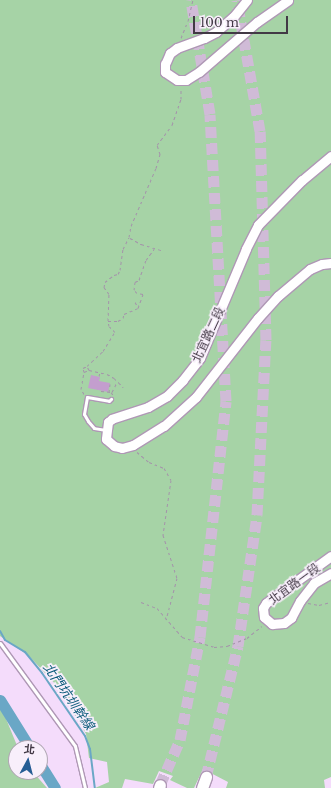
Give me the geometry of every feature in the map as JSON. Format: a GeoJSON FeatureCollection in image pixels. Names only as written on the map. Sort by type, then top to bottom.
{"type":"FeatureCollection","features":[{"type":"Feature","properties":{"kind":"highway"},"geometry":{"type":"LineString","coordinates":[[202,788],[206,777]]}},
{"type":"Feature","properties":{"kind":"main road"},"geometry":{"type":"LineString","coordinates":[[247,0],[225,26],[204,38],[177,48],[170,53],[164,64],[165,72],[177,80],[186,80],[199,72],[258,22],[288,0]]}},
{"type":"Feature","properties":{"kind":"main road","name":"北宜路二段"},"geometry":{"type":"LineString","coordinates":[[331,156],[302,180],[258,225],[246,249],[200,358],[167,396],[148,407],[112,419],[108,422],[106,439],[114,446],[122,448],[133,445],[164,426],[196,397],[258,318],[298,277],[310,269],[322,264],[331,263]]}},
{"type":"Feature","properties":{"kind":"main road","name":"北宜路一段"},"geometry":{"type":"LineString","coordinates":[[331,556],[266,603],[263,608],[263,612],[267,621],[278,625],[284,624],[291,618],[300,601],[314,583],[331,573]]}},
{"type":"Feature","properties":{"kind":"lane"},"geometry":{"type":"LineString","coordinates":[[106,430],[94,428],[88,422],[84,414],[87,397],[109,401],[113,399]]}},
{"type":"Feature","properties":{"kind":"lane"},"geometry":{"type":"LineString","coordinates":[[0,643],[75,746],[85,788]]}},
{"type":"Feature","properties":{"kind":"path"},"geometry":{"type":"LineString","coordinates":[[177,48],[188,21],[193,0]]}},
{"type":"Feature","properties":{"kind":"path"},"geometry":{"type":"LineString","coordinates":[[87,397],[81,389],[84,372],[83,368],[103,351],[115,334],[109,326],[109,294],[104,287],[104,282],[114,274],[118,274],[123,249],[130,237],[131,226],[156,168],[160,154],[157,145],[172,125],[181,99],[181,88],[177,80]]}},
{"type":"Feature","properties":{"kind":"path"},"geometry":{"type":"LineString","coordinates":[[130,237],[141,244],[161,250]]}},
{"type":"Feature","properties":{"kind":"path"},"geometry":{"type":"LineString","coordinates":[[108,321],[118,321],[123,318],[124,314],[138,308],[143,294],[134,290],[135,282],[139,280],[146,260],[154,249]]}},
{"type":"Feature","properties":{"kind":"path"},"geometry":{"type":"LineString","coordinates":[[135,302],[138,308]]}},
{"type":"Feature","properties":{"kind":"path"},"geometry":{"type":"LineString","coordinates":[[87,366],[89,370]]}},
{"type":"Feature","properties":{"kind":"path"},"geometry":{"type":"LineString","coordinates":[[84,372],[89,370],[100,372],[118,381],[123,387]]}},
{"type":"Feature","properties":{"kind":"path"},"geometry":{"type":"LineString","coordinates":[[99,376],[100,372]]}},
{"type":"Feature","properties":{"kind":"path"},"geometry":{"type":"LineString","coordinates":[[113,399],[111,392],[118,381]]}},
{"type":"Feature","properties":{"kind":"path"},"geometry":{"type":"LineString","coordinates":[[109,392],[110,384]]}},
{"type":"Feature","properties":{"kind":"path"},"geometry":{"type":"LineString","coordinates":[[101,391],[111,392]]}},
{"type":"Feature","properties":{"kind":"path"},"geometry":{"type":"LineString","coordinates":[[133,445],[138,454],[149,462],[164,468],[171,480],[163,535],[177,578],[166,620]]}},
{"type":"Feature","properties":{"kind":"path"},"geometry":{"type":"LineString","coordinates":[[300,601],[319,605],[331,602]]}},
{"type":"Feature","properties":{"kind":"path"},"geometry":{"type":"LineString","coordinates":[[142,602],[157,608],[182,637],[214,647],[227,646],[247,638],[267,621]]}},
{"type":"Feature","properties":{"kind":"green space"},"geometry":{"type":"Polygon","coordinates":[[[0,0],[331,0],[331,777],[324,780],[325,788],[226,788],[228,782],[203,769],[194,788],[187,788],[170,780],[173,776],[159,771],[153,784],[125,779],[122,788],[95,788],[109,782],[107,762],[89,758],[86,734],[59,688],[29,656],[0,636],[0,0]]]}},
{"type":"Feature","properties":{"kind":"green space"},"geometry":{"type":"Polygon","coordinates":[[[0,704],[15,740],[8,740],[8,780],[40,780],[47,788],[0,788],[0,704]]]}},
{"type":"Feature","properties":{"kind":"building"},"geometry":{"type":"Polygon","coordinates":[[[91,375],[100,377],[99,381],[110,383],[108,392],[88,388],[91,375]]]}},
{"type":"Feature","properties":{"kind":"waterway","name":"北門坑圳幹線"},"geometry":{"type":"LineString","coordinates":[[0,631],[5,640],[25,652],[42,673],[85,736],[90,749],[95,788]]}},
{"type":"Feature","properties":{"kind":"waterway"},"geometry":{"type":"LineString","coordinates":[[0,700],[25,740]]}},
{"type":"Feature","properties":{"kind":"waterway"},"geometry":{"type":"LineString","coordinates":[[48,777],[55,788]]}},
{"type":"Feature","properties":{"kind":"tunnel"},"geometry":{"type":"LineString","coordinates":[[160,785],[180,740],[200,637],[226,401],[210,114],[191,0]]}},
{"type":"Feature","properties":{"kind":"tunnel"},"geometry":{"type":"LineString","coordinates":[[206,777],[238,646],[257,515],[266,340],[260,131],[237,0]]}}]}
